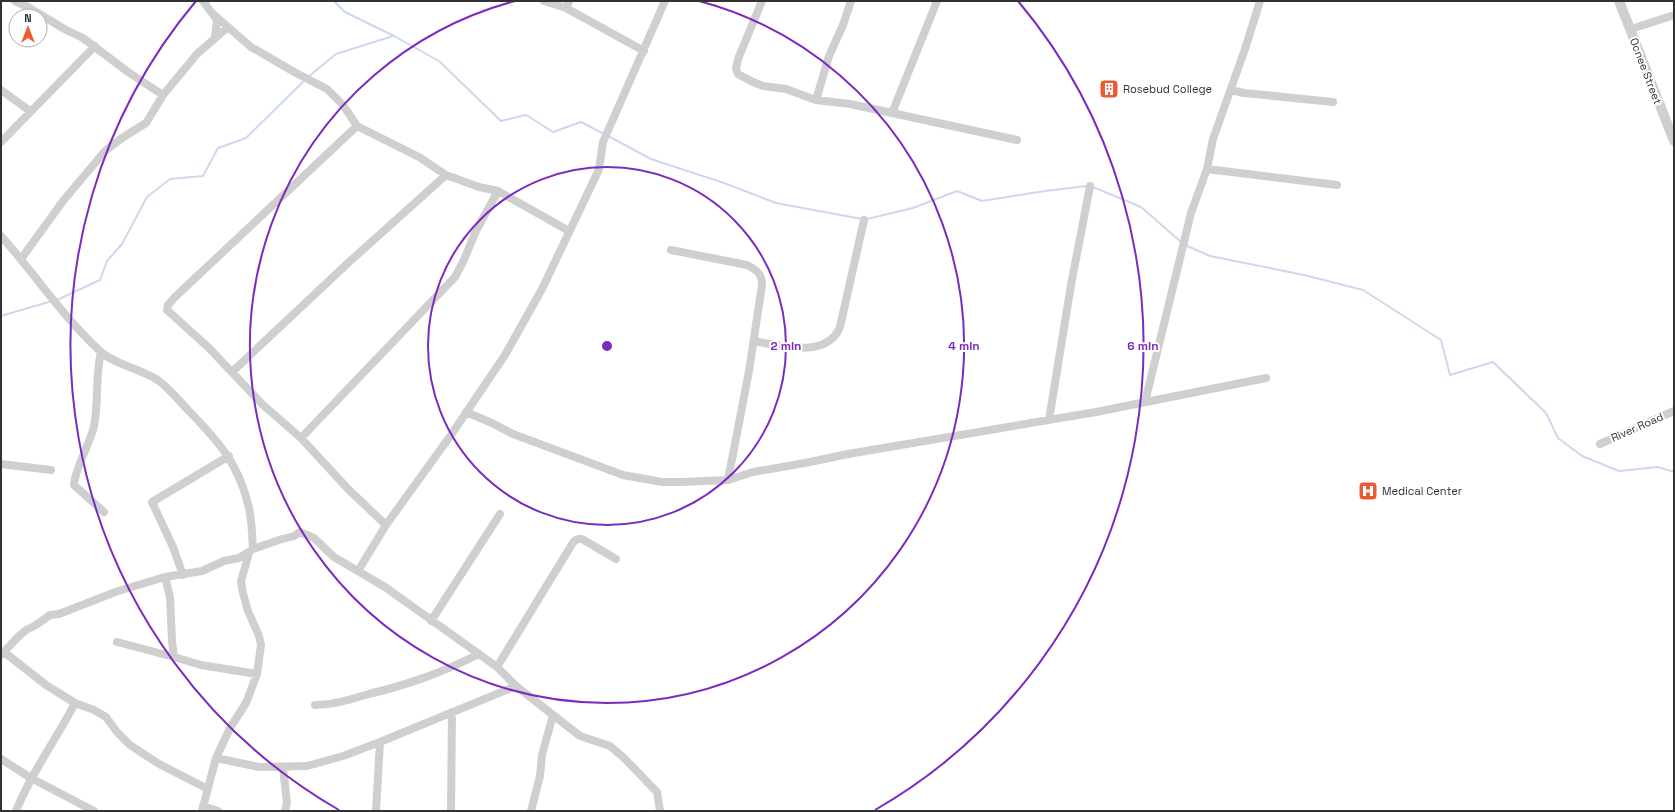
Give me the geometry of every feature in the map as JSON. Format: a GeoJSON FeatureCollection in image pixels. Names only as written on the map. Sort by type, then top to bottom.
{"type":"FeatureCollection","features":[{"type":"Feature","properties":{"kind":"street"},"geometry":{"type":"LineString","coordinates":[[15,1],[83,38],[128,72],[163,95]]}},
{"type":"Feature","properties":{"kind":"street"},"geometry":{"type":"LineString","coordinates":[[202,1],[217,20],[215,38]]}},
{"type":"Feature","properties":{"kind":"street"},"geometry":{"type":"LineString","coordinates":[[544,1],[568,5],[644,51]]}},
{"type":"Feature","properties":{"kind":"street"},"geometry":{"type":"LineString","coordinates":[[358,571],[386,525],[505,355],[542,289],[599,169],[603,142],[644,51],[653,25],[665,1]]}},
{"type":"Feature","properties":{"kind":"street"},"geometry":{"type":"LineString","coordinates":[[762,1],[738,59],[736,69],[742,77],[763,86],[786,89],[816,100],[850,104],[1018,140]]}},
{"type":"Feature","properties":{"kind":"street"},"geometry":{"type":"LineString","coordinates":[[816,100],[829,56],[843,25],[851,1]]}},
{"type":"Feature","properties":{"kind":"street"},"geometry":{"type":"LineString","coordinates":[[892,113],[937,1]]}},
{"type":"Feature","properties":{"kind":"street"},"geometry":{"type":"LineString","coordinates":[[1145,402],[1191,213],[1207,169],[1213,139],[1260,1]]}},
{"type":"Feature","properties":{"kind":"street","name":"Ocnee Street"},"geometry":{"type":"LineString","coordinates":[[1619,1],[1674,141]]}},
{"type":"Feature","properties":{"kind":"street"},"geometry":{"type":"LineString","coordinates":[[213,14],[251,47],[327,89],[343,105],[357,126],[419,157],[446,175],[479,187],[498,191],[569,231]]}},
{"type":"Feature","properties":{"kind":"street"},"geometry":{"type":"LineString","coordinates":[[1630,29],[1674,15]]}},
{"type":"Feature","properties":{"kind":"street"},"geometry":{"type":"LineString","coordinates":[[21,259],[63,201],[105,151],[146,122],[163,95],[197,54],[228,28]]}},
{"type":"Feature","properties":{"kind":"street"},"geometry":{"type":"LineString","coordinates":[[1,142],[93,46]]}},
{"type":"Feature","properties":{"kind":"street"},"geometry":{"type":"LineString","coordinates":[[1,90],[30,111]]}},
{"type":"Feature","properties":{"kind":"street"},"geometry":{"type":"LineString","coordinates":[[1230,90],[1244,93],[1333,102]]}},
{"type":"Feature","properties":{"kind":"street"},"geometry":{"type":"LineString","coordinates":[[357,126],[175,297],[168,306],[167,310],[209,348],[263,404],[301,438],[349,490],[386,525]]}},
{"type":"Feature","properties":{"kind":"street"},"geometry":{"type":"LineString","coordinates":[[1207,169],[1337,185]]}},
{"type":"Feature","properties":{"kind":"street"},"geometry":{"type":"LineString","coordinates":[[232,372],[348,263],[446,175]]}},
{"type":"Feature","properties":{"kind":"street"},"geometry":{"type":"LineString","coordinates":[[1049,420],[1071,285],[1090,186]]}},
{"type":"Feature","properties":{"kind":"street"},"geometry":{"type":"LineString","coordinates":[[301,438],[454,277],[463,262],[476,231],[498,191]]}},
{"type":"Feature","properties":{"kind":"street"},"geometry":{"type":"LineString","coordinates":[[754,341],[794,347],[807,347],[824,344],[835,337],[840,327],[864,220]]}},
{"type":"Feature","properties":{"kind":"street"},"geometry":{"type":"LineString","coordinates":[[1,236],[58,305],[101,352],[158,381],[170,391],[213,436],[229,456],[242,481],[249,506],[251,551],[241,581],[248,611],[260,636],[261,645],[257,674],[246,703],[230,728],[216,758],[202,808],[218,811]]}},
{"type":"Feature","properties":{"kind":"street"},"geometry":{"type":"LineString","coordinates":[[671,250],[747,266],[760,274],[762,285],[754,341],[728,480]]}},
{"type":"Feature","properties":{"kind":"street"},"geometry":{"type":"LineString","coordinates":[[101,352],[98,371],[98,394],[94,428],[74,485],[104,512]]}},
{"type":"Feature","properties":{"kind":"street"},"geometry":{"type":"LineString","coordinates":[[466,412],[519,437],[623,475],[662,482],[728,480],[753,472],[848,454],[1049,420],[1266,378]]}},
{"type":"Feature","properties":{"kind":"street","name":"River Road"},"geometry":{"type":"LineString","coordinates":[[1600,444],[1674,411]]}},
{"type":"Feature","properties":{"kind":"street"},"geometry":{"type":"LineString","coordinates":[[183,575],[173,547],[152,502],[229,456]]}},
{"type":"Feature","properties":{"kind":"street"},"geometry":{"type":"LineString","coordinates":[[1,464],[51,470]]}},
{"type":"Feature","properties":{"kind":"street"},"geometry":{"type":"LineString","coordinates":[[431,621],[500,514]]}},
{"type":"Feature","properties":{"kind":"street"},"geometry":{"type":"LineString","coordinates":[[208,789],[159,764],[130,745],[117,732],[106,717],[94,710],[75,703],[46,685],[2,654],[18,637],[50,615],[59,614],[118,591],[165,577],[202,571],[224,561],[240,558],[251,551],[294,536],[300,532],[314,538],[334,558],[385,587],[497,667],[516,686],[580,736],[610,746],[624,758],[657,792],[660,811]]}},
{"type":"Feature","properties":{"kind":"street"},"geometry":{"type":"LineString","coordinates":[[497,667],[574,541],[578,539],[582,540],[616,559]]}},
{"type":"Feature","properties":{"kind":"street"},"geometry":{"type":"LineString","coordinates":[[165,577],[170,597],[174,657]]}},
{"type":"Feature","properties":{"kind":"street"},"geometry":{"type":"LineString","coordinates":[[117,642],[201,665],[257,674]]}},
{"type":"Feature","properties":{"kind":"street"},"geometry":{"type":"LineString","coordinates":[[315,705],[329,705],[409,684],[448,670],[479,654]]}},
{"type":"Feature","properties":{"kind":"street"},"geometry":{"type":"LineString","coordinates":[[216,758],[259,767],[307,766],[343,756],[380,742],[516,686]]}},
{"type":"Feature","properties":{"kind":"street"},"geometry":{"type":"LineString","coordinates":[[16,811],[31,778],[64,725],[75,703]]}},
{"type":"Feature","properties":{"kind":"street"},"geometry":{"type":"LineString","coordinates":[[451,811],[452,712]]}},
{"type":"Feature","properties":{"kind":"street"},"geometry":{"type":"LineString","coordinates":[[531,811],[540,776],[542,755],[553,715]]}},
{"type":"Feature","properties":{"kind":"street"},"geometry":{"type":"LineString","coordinates":[[376,811],[380,742]]}},
{"type":"Feature","properties":{"kind":"street"},"geometry":{"type":"LineString","coordinates":[[1,759],[31,778],[94,811]]}},
{"type":"Feature","properties":{"kind":"street"},"geometry":{"type":"LineString","coordinates":[[283,767],[287,802],[285,811]]}},
{"type":"Feature","properties":{"kind":"waterway"},"geometry":{"type":"LineString","coordinates":[[334,1],[345,12],[394,36],[439,61],[501,121],[526,115],[553,132],[581,122],[604,134]]}},
{"type":"Feature","properties":{"kind":"waterway"},"geometry":{"type":"LineString","coordinates":[[308,77],[336,54],[393,36]]}},
{"type":"Feature","properties":{"kind":"waterway"},"geometry":{"type":"LineString","coordinates":[[57,300],[100,280],[107,261],[122,244],[147,197],[170,179],[203,176],[218,148],[246,138],[305,80]]}},
{"type":"Feature","properties":{"kind":"waterway"},"geometry":{"type":"LineString","coordinates":[[608,136],[651,159],[724,183],[776,203],[862,219]]}},
{"type":"Feature","properties":{"kind":"waterway"},"geometry":{"type":"LineString","coordinates":[[867,219],[913,208],[957,191],[982,201],[1087,186]]}},
{"type":"Feature","properties":{"kind":"waterway"},"geometry":{"type":"LineString","coordinates":[[1093,187],[1141,207],[1181,242]]}},
{"type":"Feature","properties":{"kind":"waterway"},"geometry":{"type":"LineString","coordinates":[[1185,245],[1210,256],[1304,275],[1363,290],[1441,340],[1450,375],[1493,362],[1546,413],[1558,438],[1582,456],[1619,471],[1658,467],[1674,472]]}},
{"type":"Feature","properties":{"kind":"waterway"},"geometry":{"type":"LineString","coordinates":[[1,316],[52,301]]}},
{"type":"Feature","properties":{"kind":"place","name":"Rosebud College"},"geometry":{"type":"Point","coordinates":[1109,89]}},
{"type":"Feature","properties":{"kind":"place","name":"Medical Center"},"geometry":{"type":"Point","coordinates":[1368,491]}}]}
